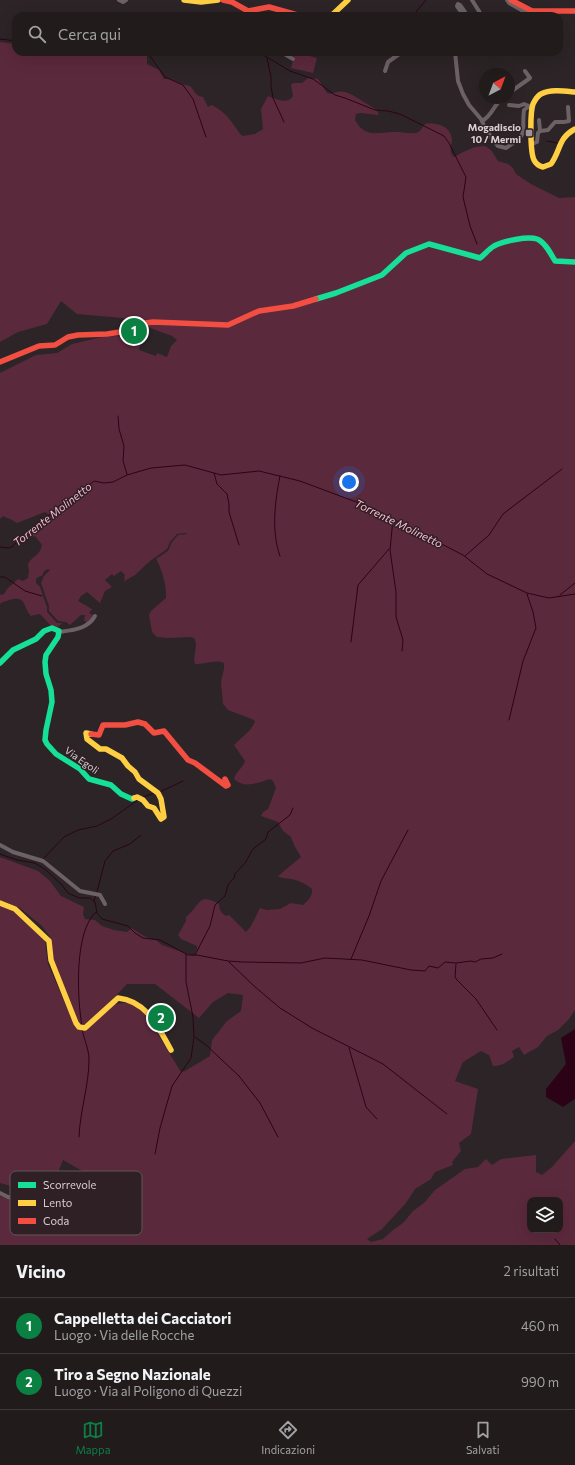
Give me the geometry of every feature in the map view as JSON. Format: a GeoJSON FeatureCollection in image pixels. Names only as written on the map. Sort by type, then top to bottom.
{"type":"FeatureCollection","features":[{"type":"Feature","properties":{"kind":"street"},"geometry":{"type":"LineString","coordinates":[[119,0],[123,2],[126,0]]}},
{"type":"Feature","properties":{"kind":"street"},"geometry":{"type":"LineString","coordinates":[[184,0],[201,2],[218,0]]}},
{"type":"Feature","properties":{"kind":"street"},"geometry":{"type":"LineString","coordinates":[[223,0],[232,2],[245,12]]}},
{"type":"Feature","properties":{"kind":"street"},"geometry":{"type":"LineString","coordinates":[[335,12],[348,0]]}},
{"type":"Feature","properties":{"kind":"street"},"geometry":{"type":"LineString","coordinates":[[472,0],[480,12]]}},
{"type":"Feature","properties":{"kind":"street"},"geometry":{"type":"LineString","coordinates":[[507,0],[509,3],[525,12]]}},
{"type":"Feature","properties":{"kind":"street"},"geometry":{"type":"LineString","coordinates":[[511,0],[532,11],[575,11]]}},
{"type":"Feature","properties":{"kind":"street"},"geometry":{"type":"LineString","coordinates":[[250,12],[269,7],[287,12]]}},
{"type":"Feature","properties":{"kind":"street"},"geometry":{"type":"LineString","coordinates":[[288,56],[292,58]]}},
{"type":"Feature","properties":{"kind":"street"},"geometry":{"type":"LineString","coordinates":[[385,72],[388,62],[396,56]]}},
{"type":"Feature","properties":{"kind":"street"},"geometry":{"type":"LineString","coordinates":[[456,56],[460,87],[468,104],[482,121],[484,128],[496,145],[505,148],[522,136],[524,130],[524,111],[526,108],[531,107]]}},
{"type":"Feature","properties":{"kind":"street"},"geometry":{"type":"LineString","coordinates":[[515,89],[530,78],[525,71]]}},
{"type":"Feature","properties":{"kind":"street"},"geometry":{"type":"LineString","coordinates":[[575,92],[557,90],[544,92],[537,98],[531,107],[532,153],[536,164],[539,166],[547,166],[553,161],[563,137],[575,129]]}},
{"type":"Feature","properties":{"kind":"street"},"geometry":{"type":"LineString","coordinates":[[482,121],[490,116],[496,104]]}},
{"type":"Feature","properties":{"kind":"street"},"geometry":{"type":"LineString","coordinates":[[509,105],[519,106],[524,104],[531,107]]}},
{"type":"Feature","properties":{"kind":"street"},"geometry":{"type":"LineString","coordinates":[[540,131],[548,130],[555,122],[569,121],[568,107]]}},
{"type":"Feature","properties":{"kind":"street"},"geometry":{"type":"LineString","coordinates":[[532,144],[537,142],[538,133],[540,131],[539,120]]}},
{"type":"Feature","properties":{"kind":"street"},"geometry":{"type":"LineString","coordinates":[[0,362],[39,346],[55,345],[68,337],[127,331],[139,324],[154,322],[228,325],[259,311],[293,306],[342,291],[382,275],[406,253],[429,244],[480,258],[500,244],[516,238],[538,239],[555,262],[575,262]]}},
{"type":"Feature","properties":{"kind":"street"},"geometry":{"type":"LineString","coordinates":[[0,663],[13,650],[36,639],[44,631],[52,628],[60,632],[72,632],[87,625],[95,616]]}},
{"type":"Feature","properties":{"kind":"street","name":"Via Egoli"},"geometry":{"type":"LineString","coordinates":[[60,632],[48,649],[44,666],[52,698],[51,711],[45,736],[46,743],[52,750],[85,772],[89,779],[111,785],[121,794],[132,799],[137,797],[143,800],[148,806],[154,808],[158,816],[162,819],[164,817],[161,799],[158,793],[139,779],[135,772],[122,758],[115,753],[100,748],[87,739],[86,733],[99,735],[103,726],[112,724],[125,725],[138,722],[145,724],[154,733],[164,731],[188,760],[195,763],[226,786],[228,785],[225,779]]}},
{"type":"Feature","properties":{"kind":"street"},"geometry":{"type":"LineString","coordinates":[[0,845],[13,852],[43,861],[80,891],[100,896],[105,904]]}},
{"type":"Feature","properties":{"kind":"street"},"geometry":{"type":"LineString","coordinates":[[0,903],[15,909],[49,941],[51,960],[76,1023],[79,1027],[85,1028],[118,998],[125,997],[134,1001],[148,1013],[170,1050]]}},
{"type":"Feature","properties":{"kind":"street"},"geometry":{"type":"LineString","coordinates":[[0,1194],[10,1197]]}},
{"type":"Feature","properties":{"kind":"shaded area"},"geometry":{"type":"Polygon","coordinates":[[[0,42],[12,44],[12,56],[147,56],[147,64],[159,70],[164,79],[171,79],[190,86],[196,94],[203,97],[208,107],[212,105],[226,115],[243,136],[255,134],[263,129],[261,109],[268,96],[285,101],[291,99],[293,96],[291,85],[293,83],[302,83],[308,78],[318,79],[327,93],[332,94],[340,91],[348,93],[376,110],[379,114],[377,115],[361,113],[356,114],[355,120],[364,130],[374,133],[416,133],[421,130],[425,124],[443,126],[451,136],[451,150],[453,156],[455,157],[475,147],[485,146],[491,150],[498,161],[508,164],[513,168],[516,174],[531,184],[559,198],[575,197],[575,1010],[569,1019],[558,1030],[547,1036],[538,1047],[524,1055],[519,1047],[512,1051],[514,1057],[507,1062],[493,1066],[489,1055],[481,1051],[463,1062],[455,1081],[478,1089],[471,1134],[459,1143],[461,1151],[452,1162],[453,1165],[435,1172],[431,1179],[415,1189],[406,1203],[382,1229],[367,1239],[371,1242],[383,1239],[403,1223],[435,1190],[465,1169],[478,1167],[486,1159],[492,1165],[501,1159],[536,1155],[536,1172],[542,1175],[552,1167],[575,1141],[575,1245],[0,1245],[0,1196],[10,1199],[10,1235],[142,1235],[142,1171],[82,1171],[63,1160],[59,1171],[10,1171],[10,1186],[0,1183],[0,905],[23,918],[45,941],[48,964],[74,1024],[85,1030],[114,1004],[134,1002],[146,1015],[181,1072],[210,1056],[212,1040],[227,1021],[241,1011],[243,995],[228,993],[213,1002],[199,1018],[155,984],[127,984],[89,1024],[85,1026],[79,1024],[53,961],[50,937],[42,926],[20,908],[0,900],[0,857],[38,871],[50,881],[61,896],[84,907],[83,914],[85,919],[95,920],[102,926],[114,930],[127,932],[132,928],[146,937],[156,940],[162,945],[194,956],[197,946],[181,939],[178,935],[186,921],[186,917],[203,900],[207,899],[219,904],[223,914],[226,916],[229,915],[246,932],[251,926],[260,908],[267,910],[280,909],[291,903],[303,905],[312,894],[312,889],[302,882],[278,876],[301,857],[291,837],[283,831],[278,822],[261,816],[263,812],[268,809],[276,788],[273,781],[270,779],[251,784],[242,784],[234,779],[245,761],[234,745],[250,730],[255,722],[254,720],[228,710],[223,704],[221,682],[224,663],[213,662],[195,664],[194,657],[196,645],[194,638],[157,637],[152,632],[149,615],[151,611],[166,598],[164,578],[156,559],[168,551],[172,542],[178,535],[187,534],[186,533],[177,534],[170,542],[167,549],[150,561],[135,575],[123,582],[125,575],[121,571],[114,576],[112,574],[105,580],[112,587],[105,591],[100,603],[87,592],[81,596],[78,601],[92,609],[89,613],[93,615],[86,625],[86,621],[84,621],[85,615],[81,615],[70,625],[66,622],[58,621],[49,611],[49,606],[41,583],[44,576],[50,570],[48,569],[44,571],[42,576],[36,579],[36,583],[40,587],[47,607],[47,612],[57,623],[62,623],[58,627],[51,626],[39,614],[31,616],[23,602],[19,599],[9,600],[0,604],[0,595],[4,594],[7,589],[18,579],[23,581],[28,578],[28,564],[32,558],[38,554],[42,545],[35,536],[33,537],[31,535],[33,533],[30,530],[51,516],[45,512],[17,523],[3,516],[0,519],[0,373],[36,355],[57,353],[72,344],[102,337],[117,336],[141,340],[139,350],[156,356],[157,353],[167,357],[171,346],[177,340],[172,336],[123,318],[77,314],[61,301],[47,324],[18,332],[0,342],[0,42]]]}},
{"type":"Feature","properties":{"kind":"shaded area"},"geometry":{"type":"Polygon","coordinates":[[[294,56],[310,56],[317,58],[313,73],[291,68],[294,56]]]}},
{"type":"Feature","properties":{"kind":"shaded area"},"geometry":{"type":"Polygon","coordinates":[[[575,1029],[575,1099],[563,1107],[546,1097],[546,1089],[566,1064],[561,1038],[575,1029]]]}},
{"type":"Feature","properties":{"kind":"waterway"},"geometry":{"type":"LineString","coordinates":[[416,12],[426,0]]}},
{"type":"Feature","properties":{"kind":"waterway"},"geometry":{"type":"LineString","coordinates":[[0,39],[12,40]]}},
{"type":"Feature","properties":{"kind":"waterway"},"geometry":{"type":"LineString","coordinates":[[150,56],[165,77],[183,85],[193,99],[206,137]]}},
{"type":"Feature","properties":{"kind":"waterway"},"geometry":{"type":"LineString","coordinates":[[265,56],[290,71],[313,79],[335,95],[375,110],[400,114],[444,136],[466,177],[463,197],[470,226],[477,244]]}},
{"type":"Feature","properties":{"kind":"waterway"},"geometry":{"type":"LineString","coordinates":[[267,58],[273,98],[284,122]]}},
{"type":"Feature","properties":{"kind":"waterway"},"geometry":{"type":"LineString","coordinates":[[547,141],[557,143]]}},
{"type":"Feature","properties":{"kind":"waterway"},"geometry":{"type":"LineString","coordinates":[[118,416],[119,429],[124,446],[123,461],[127,474]]}},
{"type":"Feature","properties":{"kind":"waterway","name":"Torrente Molinetto"},"geometry":{"type":"LineString","coordinates":[[0,547],[9,548],[13,546],[25,533],[94,481],[104,483],[113,482],[127,475],[151,468],[185,465],[221,475],[259,471],[300,481],[375,509],[463,555],[487,574],[527,593],[549,598],[575,594]]}},
{"type":"Feature","properties":{"kind":"waterway"},"geometry":{"type":"LineString","coordinates":[[465,556],[489,535],[503,514],[562,469]]}},
{"type":"Feature","properties":{"kind":"waterway"},"geometry":{"type":"LineString","coordinates":[[214,473],[217,484],[227,494],[229,512],[239,545]]}},
{"type":"Feature","properties":{"kind":"waterway"},"geometry":{"type":"LineString","coordinates":[[280,476],[275,506],[275,526],[277,546],[280,556]]}},
{"type":"Feature","properties":{"kind":"waterway"},"geometry":{"type":"LineString","coordinates":[[393,519],[390,550],[396,592],[396,617],[403,640],[402,651]]}},
{"type":"Feature","properties":{"kind":"waterway"},"geometry":{"type":"LineString","coordinates":[[351,642],[358,585],[389,549]]}},
{"type":"Feature","properties":{"kind":"waterway"},"geometry":{"type":"LineString","coordinates":[[0,577],[5,577],[25,591],[42,596]]}},
{"type":"Feature","properties":{"kind":"waterway"},"geometry":{"type":"LineString","coordinates":[[560,595],[575,583]]}},
{"type":"Feature","properties":{"kind":"waterway"},"geometry":{"type":"LineString","coordinates":[[509,720],[523,661],[536,628],[527,594]]}},
{"type":"Feature","properties":{"kind":"waterway"},"geometry":{"type":"LineString","coordinates":[[160,792],[183,781]]}},
{"type":"Feature","properties":{"kind":"waterway"},"geometry":{"type":"LineString","coordinates":[[143,797],[155,793]]}},
{"type":"Feature","properties":{"kind":"waterway"},"geometry":{"type":"LineString","coordinates":[[43,859],[64,837],[78,830],[97,826],[111,819],[138,800]]}},
{"type":"Feature","properties":{"kind":"waterway"},"geometry":{"type":"LineString","coordinates":[[195,955],[210,926],[215,905],[225,896],[228,885],[234,878],[235,874],[245,863],[253,849],[266,839],[268,832],[290,815],[293,808]]}},
{"type":"Feature","properties":{"kind":"waterway"},"geometry":{"type":"LineString","coordinates":[[351,959],[369,916],[381,881],[408,830]]}},
{"type":"Feature","properties":{"kind":"waterway"},"geometry":{"type":"LineString","coordinates":[[97,892],[105,861],[113,851],[130,844],[141,835]]}},
{"type":"Feature","properties":{"kind":"waterway"},"geometry":{"type":"LineString","coordinates":[[0,854],[17,860],[35,863],[46,870],[68,893],[79,898],[90,898],[95,902],[97,913],[102,919],[128,926],[143,938],[160,940],[188,955],[242,962],[301,963],[325,958],[362,960],[411,970],[425,971],[429,966],[438,968],[445,962],[475,962],[481,959],[493,958],[502,954]]}},
{"type":"Feature","properties":{"kind":"waterway"},"geometry":{"type":"LineString","coordinates":[[94,901],[96,895]]}},
{"type":"Feature","properties":{"kind":"waterway"},"geometry":{"type":"LineString","coordinates":[[82,1026],[78,983],[81,949],[84,934],[89,921],[96,912]]}},
{"type":"Feature","properties":{"kind":"waterway"},"geometry":{"type":"LineString","coordinates":[[155,1154],[160,1128],[172,1086],[191,1058],[194,1037],[193,1017],[186,982],[186,954]]}},
{"type":"Feature","properties":{"kind":"waterway"},"geometry":{"type":"LineString","coordinates":[[229,962],[280,1008],[312,1028],[383,1064],[447,1114]]}},
{"type":"Feature","properties":{"kind":"waterway"},"geometry":{"type":"LineString","coordinates":[[456,964],[455,977],[476,999],[497,1030]]}},
{"type":"Feature","properties":{"kind":"waterway"},"geometry":{"type":"LineString","coordinates":[[79,1137],[89,1069],[88,1052],[82,1029]]}},
{"type":"Feature","properties":{"kind":"waterway"},"geometry":{"type":"LineString","coordinates":[[195,1037],[206,1045],[239,1076],[260,1103],[278,1137]]}},
{"type":"Feature","properties":{"kind":"waterway"},"geometry":{"type":"LineString","coordinates":[[349,1048],[366,1107],[377,1119]]}},
{"type":"Feature","properties":{"kind":"waterway"},"geometry":{"type":"LineString","coordinates":[[555,1239],[560,1245]]}},
{"type":"Feature","properties":{"kind":"traffic: fast"},"geometry":{"type":"LineString","coordinates":[[316,299],[382,275],[406,253],[429,244],[480,258],[492,247],[503,242],[533,238],[537,239],[548,248],[555,261],[575,262]]}},
{"type":"Feature","properties":{"kind":"traffic: fast"},"geometry":{"type":"LineString","coordinates":[[0,663],[13,650],[36,639],[44,631],[52,628],[59,631],[58,637],[46,655],[45,662],[52,702],[45,740],[56,754],[80,769],[89,779],[111,785],[121,794],[132,799],[134,798]]}},
{"type":"Feature","properties":{"kind":"traffic: slow"},"geometry":{"type":"LineString","coordinates":[[184,0],[201,2],[218,0]]}},
{"type":"Feature","properties":{"kind":"traffic: slow"},"geometry":{"type":"LineString","coordinates":[[335,12],[348,0]]}},
{"type":"Feature","properties":{"kind":"traffic: slow"},"geometry":{"type":"LineString","coordinates":[[575,92],[545,92],[537,97],[533,104],[531,115],[531,132],[533,156],[536,163],[543,167],[551,164],[565,136],[575,129]]}},
{"type":"Feature","properties":{"kind":"traffic: slow"},"geometry":{"type":"LineString","coordinates":[[91,734],[86,733],[87,739],[100,749],[106,749],[122,758],[135,772],[139,779],[158,793],[161,799],[164,817],[161,819],[154,808],[148,806],[143,800],[137,797],[134,798]]}},
{"type":"Feature","properties":{"kind":"traffic: slow"},"geometry":{"type":"LineString","coordinates":[[0,903],[15,909],[49,941],[51,960],[76,1023],[79,1027],[85,1028],[118,998],[128,1000],[137,1004],[150,1016],[171,1050]]}},
{"type":"Feature","properties":{"kind":"traffic: jam"},"geometry":{"type":"LineString","coordinates":[[223,0],[232,2],[248,11],[269,7],[287,12]]}},
{"type":"Feature","properties":{"kind":"traffic: jam"},"geometry":{"type":"LineString","coordinates":[[511,0],[532,11],[575,11]]}},
{"type":"Feature","properties":{"kind":"traffic: jam"},"geometry":{"type":"LineString","coordinates":[[0,362],[39,346],[55,345],[68,337],[78,335],[107,334],[127,331],[139,324],[153,322],[228,325],[259,311],[293,306],[316,299]]}},
{"type":"Feature","properties":{"kind":"traffic: jam"},"geometry":{"type":"LineString","coordinates":[[91,734],[99,735],[103,725],[125,725],[138,722],[145,724],[154,733],[164,731],[188,760],[195,763],[226,786],[228,785],[225,779]]}},
{"type":"Feature","properties":{"kind":"place","name":"Mogadiscio 10 / Mermi"},"geometry":{"type":"Point","coordinates":[529,133]}},
{"type":"Feature","properties":{"kind":"place","name":"Cappelletta dei Cacciatori"},"geometry":{"type":"Point","coordinates":[134,331]}},
{"type":"Feature","properties":{"kind":"place","name":"Tiro a Segno Nazionale"},"geometry":{"type":"Point","coordinates":[161,1018]}}]}
